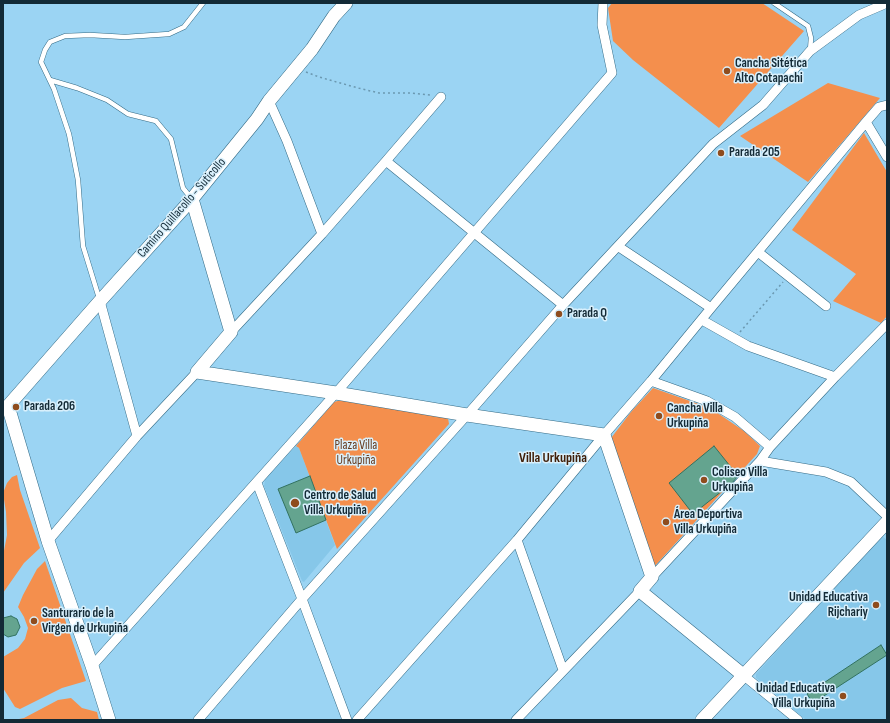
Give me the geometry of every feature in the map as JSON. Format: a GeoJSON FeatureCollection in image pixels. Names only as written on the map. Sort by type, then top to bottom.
{"type":"FeatureCollection","features":[{"type":"Feature","properties":{"kind":"street"},"geometry":{"type":"LineString","coordinates":[[334,16],[338,3]]}},
{"type":"Feature","properties":{"kind":"street","name":"Camino Quillacollo - Suticollo"},"geometry":{"type":"LineString","coordinates":[[48,541],[8,406],[100,301],[192,200],[257,119],[269,101],[312,49],[334,16],[346,3]]}},
{"type":"Feature","properties":{"kind":"street"},"geometry":{"type":"LineString","coordinates":[[92,666],[336,393],[612,73],[602,25],[603,3]]}},
{"type":"Feature","properties":{"kind":"street"},"geometry":{"type":"LineString","coordinates":[[198,720],[302,599],[564,305],[713,144],[764,105],[810,51],[859,15],[887,3]]}},
{"type":"Feature","properties":{"kind":"street"},"geometry":{"type":"LineString","coordinates":[[109,720],[92,666],[48,541],[137,436],[322,234],[441,97]]}},
{"type":"Feature","properties":{"kind":"street"},"geometry":{"type":"LineString","coordinates":[[269,101],[287,141],[322,234]]}},
{"type":"Feature","properties":{"kind":"street"},"geometry":{"type":"LineString","coordinates":[[357,720],[517,540],[866,122],[879,107],[887,105]]}},
{"type":"Feature","properties":{"kind":"street"},"geometry":{"type":"LineString","coordinates":[[866,122],[887,157]]}},
{"type":"Feature","properties":{"kind":"street"},"geometry":{"type":"LineString","coordinates":[[386,161],[564,305]]}},
{"type":"Feature","properties":{"kind":"street"},"geometry":{"type":"LineString","coordinates":[[192,200],[231,332]]}},
{"type":"Feature","properties":{"kind":"street"},"geometry":{"type":"LineString","coordinates":[[619,246],[711,308]]}},
{"type":"Feature","properties":{"kind":"street"},"geometry":{"type":"LineString","coordinates":[[758,252],[826,306]]}},
{"type":"Feature","properties":{"kind":"street"},"geometry":{"type":"LineString","coordinates":[[100,301],[137,436]]}},
{"type":"Feature","properties":{"kind":"street"},"geometry":{"type":"LineString","coordinates":[[702,320],[748,346],[835,377]]}},
{"type":"Feature","properties":{"kind":"street"},"geometry":{"type":"LineString","coordinates":[[516,720],[640,591],[760,461],[770,447],[887,324]]}},
{"type":"Feature","properties":{"kind":"street"},"geometry":{"type":"LineString","coordinates":[[197,372],[604,435]]}},
{"type":"Feature","properties":{"kind":"street"},"geometry":{"type":"LineString","coordinates":[[651,381],[707,400],[735,417],[770,447]]}},
{"type":"Feature","properties":{"kind":"street"},"geometry":{"type":"LineString","coordinates":[[604,435],[652,577]]}},
{"type":"Feature","properties":{"kind":"street"},"geometry":{"type":"LineString","coordinates":[[760,461],[826,472],[851,482],[887,516]]}},
{"type":"Feature","properties":{"kind":"street"},"geometry":{"type":"LineString","coordinates":[[257,483],[347,720]]}},
{"type":"Feature","properties":{"kind":"street"},"geometry":{"type":"LineString","coordinates":[[702,720],[887,522]]}},
{"type":"Feature","properties":{"kind":"street"},"geometry":{"type":"LineString","coordinates":[[517,540],[563,670]]}},
{"type":"Feature","properties":{"kind":"street"},"geometry":{"type":"LineString","coordinates":[[640,591],[798,720]]}},
{"type":"Feature","properties":{"kind":"lane"},"geometry":{"type":"LineString","coordinates":[[100,301],[83,246],[78,180],[69,134],[54,89],[41,62],[45,50],[50,42],[65,36],[90,35],[125,37],[169,34],[184,27],[203,3]]}},
{"type":"Feature","properties":{"kind":"lane"},"geometry":{"type":"LineString","coordinates":[[774,3],[808,26],[811,38],[810,51]]}},
{"type":"Feature","properties":{"kind":"lane"},"geometry":{"type":"LineString","coordinates":[[50,80],[78,88],[107,100],[128,114],[156,121],[171,139],[183,188],[192,200]]}},
{"type":"Feature","properties":{"kind":"path"},"geometry":{"type":"LineString","coordinates":[[296,68],[319,77],[358,88],[379,92],[411,93],[441,97]]}},
{"type":"Feature","properties":{"kind":"path"},"geometry":{"type":"LineString","coordinates":[[735,338],[788,276]]}},
{"type":"Feature","properties":{"kind":"shaded area","name":"Centro de Salud Villa Urkupiña"},"geometry":{"type":"Polygon","coordinates":[[[296,446],[299,448],[335,545],[304,582],[302,581],[264,486],[265,479],[296,446]]]}},
{"type":"Feature","properties":{"kind":"shaded area"},"geometry":{"type":"Polygon","coordinates":[[[882,536],[887,540],[887,720],[806,720],[756,678],[756,674],[882,536]]]}},
{"type":"Feature","properties":{"kind":"green space"},"geometry":{"type":"Polygon","coordinates":[[[612,3],[762,3],[804,31],[719,128],[633,60],[613,41],[608,8],[612,3]]]}},
{"type":"Feature","properties":{"kind":"green space"},"geometry":{"type":"Polygon","coordinates":[[[828,83],[880,98],[808,182],[740,136],[828,83]]]}},
{"type":"Feature","properties":{"kind":"green space"},"geometry":{"type":"Polygon","coordinates":[[[864,133],[887,172],[887,316],[881,323],[833,301],[856,274],[792,230],[864,133]]]}},
{"type":"Feature","properties":{"kind":"green space","name":"Área Deportiva Villa Urkupiña"},"geometry":{"type":"Polygon","coordinates":[[[653,388],[710,408],[744,431],[760,446],[757,454],[653,568],[608,442],[631,412],[653,388]]]}},
{"type":"Feature","properties":{"kind":"green space","name":"Plaza Villa Urkupiña"},"geometry":{"type":"Polygon","coordinates":[[[341,400],[448,418],[449,424],[337,549],[299,448],[296,446],[334,402],[341,400]]]}},
{"type":"Feature","properties":{"kind":"green space"},"geometry":{"type":"Polygon","coordinates":[[[17,475],[20,490],[40,548],[24,563],[3,593],[3,556],[7,535],[3,493],[7,483],[12,477],[17,475]]]}},
{"type":"Feature","properties":{"kind":"green space"},"geometry":{"type":"Polygon","coordinates":[[[45,561],[86,681],[62,688],[20,709],[15,707],[3,688],[3,657],[18,648],[25,639],[28,628],[18,607],[37,569],[45,561]]]}},
{"type":"Feature","properties":{"kind":"green space"},"geometry":{"type":"Polygon","coordinates":[[[71,698],[82,708],[97,712],[99,720],[14,720],[24,718],[58,700],[71,698]]]}},
{"type":"Feature","properties":{"kind":"building","name":"Coliseo Villa Urkupiña"},"geometry":{"type":"Polygon","coordinates":[[[714,446],[738,476],[732,483],[693,514],[669,483],[714,446]]]}},
{"type":"Feature","properties":{"kind":"building","name":"Centro de Salud Villa Urkupiña"},"geometry":{"type":"Polygon","coordinates":[[[310,476],[326,520],[296,533],[278,489],[310,476]]]}},
{"type":"Feature","properties":{"kind":"building"},"geometry":{"type":"Polygon","coordinates":[[[11,616],[17,619],[20,627],[16,635],[8,637],[3,634],[3,618],[11,616]]]}},
{"type":"Feature","properties":{"kind":"building"},"geometry":{"type":"Polygon","coordinates":[[[881,645],[887,655],[813,703],[807,694],[881,645]]]}},
{"type":"Feature","properties":{"kind":"place","name":"Cancha Sitética Alto Cotapachi"},"geometry":{"type":"Point","coordinates":[727,71]}},
{"type":"Feature","properties":{"kind":"place","name":"Parada 205"},"geometry":{"type":"Point","coordinates":[721,153]}},
{"type":"Feature","properties":{"kind":"place","name":"Parada Q"},"geometry":{"type":"Point","coordinates":[559,314]}},
{"type":"Feature","properties":{"kind":"place","name":"Parada 206"},"geometry":{"type":"Point","coordinates":[16,407]}},
{"type":"Feature","properties":{"kind":"place","name":"Cancha Villa Urkupiña"},"geometry":{"type":"Point","coordinates":[659,416]}},
{"type":"Feature","properties":{"kind":"place","name":"Coliseo Villa Urkupiña"},"geometry":{"type":"Point","coordinates":[704,480]}},
{"type":"Feature","properties":{"kind":"place","name":"Centro de Salud Villa Urkupiña"},"geometry":{"type":"Point","coordinates":[295,503]}},
{"type":"Feature","properties":{"kind":"place","name":"Área Deportiva Villa Urkupiña"},"geometry":{"type":"Point","coordinates":[666,522]}},
{"type":"Feature","properties":{"kind":"place","name":"Unidad Educativa Rijchariy"},"geometry":{"type":"Point","coordinates":[876,605]}},
{"type":"Feature","properties":{"kind":"place","name":"Santurario de la Virgen de Urkupiña"},"geometry":{"type":"Point","coordinates":[34,621]}},
{"type":"Feature","properties":{"kind":"place","name":"Unidad Educativa Villa Urkupiña"},"geometry":{"type":"Point","coordinates":[843,696]}},
{"type":"Feature","properties":{"kind":"district","name":"Villa Urkupiña"},"geometry":{"type":"Point","coordinates":[553,458]}}]}
